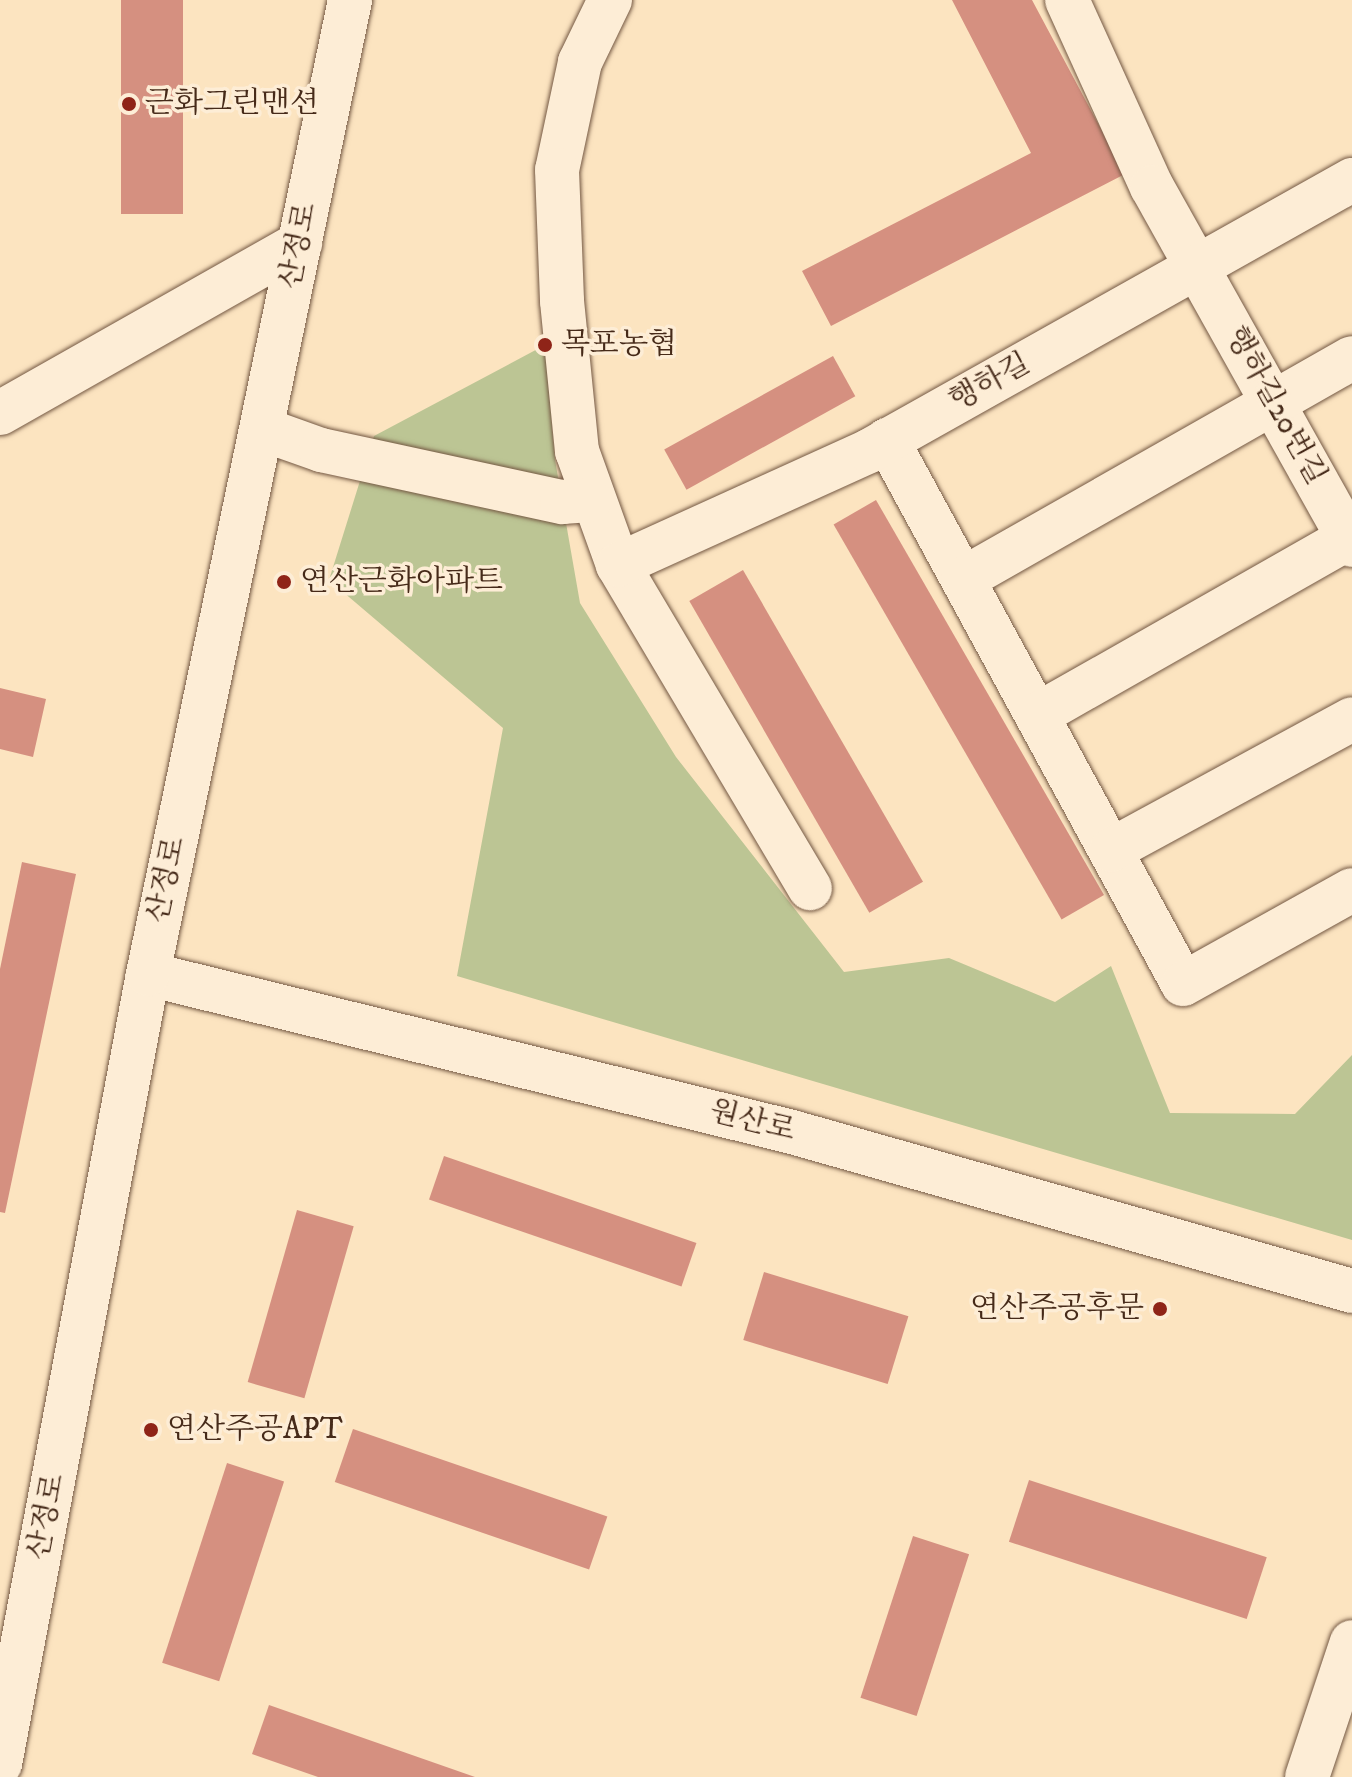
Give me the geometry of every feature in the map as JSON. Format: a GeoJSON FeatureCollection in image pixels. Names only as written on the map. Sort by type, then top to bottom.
{"type":"FeatureCollection","features":[{"type":"Feature","properties":{"kind":"street","name":"산정로"},"geometry":{"type":"LineString","coordinates":[[0,1764],[148,974],[350,0]]}},
{"type":"Feature","properties":{"kind":"street"},"geometry":{"type":"LineString","coordinates":[[610,0],[580,62],[557,170],[568,374],[577,451],[590,500],[618,565],[810,888]]}},
{"type":"Feature","properties":{"kind":"street","name":"행하길20번길"},"geometry":{"type":"LineString","coordinates":[[1067,0],[1152,187],[1351,540]]}},
{"type":"Feature","properties":{"kind":"street","name":"행하길"},"geometry":{"type":"LineString","coordinates":[[618,565],[887,440],[1352,180]]}},
{"type":"Feature","properties":{"kind":"street"},"geometry":{"type":"LineString","coordinates":[[0,413],[300,243]]}},
{"type":"Feature","properties":{"kind":"street"},"geometry":{"type":"LineString","coordinates":[[963,579],[1352,358]]}},
{"type":"Feature","properties":{"kind":"street"},"geometry":{"type":"LineString","coordinates":[[262,429],[321,450],[562,502],[590,500]]}},
{"type":"Feature","properties":{"kind":"street"},"geometry":{"type":"LineString","coordinates":[[887,440],[1183,984],[1352,890]]}},
{"type":"Feature","properties":{"kind":"street"},"geometry":{"type":"LineString","coordinates":[[1037,715],[1351,540]]}},
{"type":"Feature","properties":{"kind":"street"},"geometry":{"type":"LineString","coordinates":[[1111,850],[1352,719]]}},
{"type":"Feature","properties":{"kind":"street","name":"원산로"},"geometry":{"type":"LineString","coordinates":[[148,974],[792,1132],[1352,1291]]}},
{"type":"Feature","properties":{"kind":"street"},"geometry":{"type":"LineString","coordinates":[[1307,1777],[1352,1642]]}},
{"type":"Feature","properties":{"kind":"green space"},"geometry":{"type":"Polygon","coordinates":[[[545,345],[555,460],[580,603],[676,757],[844,972],[949,958],[1055,1002],[1111,966],[1170,1113],[1295,1114],[1352,1055],[1352,1240],[457,976],[503,728],[329,580],[374,436],[545,345]]]}},
{"type":"Feature","properties":{"kind":"building","name":"근화그린맨션"},"geometry":{"type":"Polygon","coordinates":[[[121,0],[183,0],[183,214],[121,214],[121,0]]]}},
{"type":"Feature","properties":{"kind":"building"},"geometry":{"type":"Polygon","coordinates":[[[952,0],[1032,0],[1125,174],[831,326],[802,271],[1031,153],[952,0]]]}},
{"type":"Feature","properties":{"kind":"building"},"geometry":{"type":"Polygon","coordinates":[[[833,356],[855,396],[686,490],[664,450],[833,356]]]}},
{"type":"Feature","properties":{"kind":"building"},"geometry":{"type":"Polygon","coordinates":[[[876,500],[1104,895],[1062,919],[834,524],[876,500]]]}},
{"type":"Feature","properties":{"kind":"building"},"geometry":{"type":"Polygon","coordinates":[[[743,570],[923,882],[869,913],[689,601],[743,570]]]}},
{"type":"Feature","properties":{"kind":"building"},"geometry":{"type":"Polygon","coordinates":[[[0,688],[46,699],[33,757],[0,749],[0,688]]]}},
{"type":"Feature","properties":{"kind":"building"},"geometry":{"type":"Polygon","coordinates":[[[22,862],[76,874],[5,1213],[0,1212],[0,969],[22,862]]]}},
{"type":"Feature","properties":{"kind":"building"},"geometry":{"type":"Polygon","coordinates":[[[444,1156],[696,1243],[681,1286],[429,1199],[444,1156]]]}},
{"type":"Feature","properties":{"kind":"building"},"geometry":{"type":"Polygon","coordinates":[[[297,1210],[354,1226],[304,1398],[248,1382],[297,1210]]]}},
{"type":"Feature","properties":{"kind":"building"},"geometry":{"type":"Polygon","coordinates":[[[764,1272],[908,1316],[888,1384],[743,1340],[764,1272]]]}},
{"type":"Feature","properties":{"kind":"building"},"geometry":{"type":"Polygon","coordinates":[[[353,1429],[607,1517],[589,1570],[335,1482],[353,1429]]]}},
{"type":"Feature","properties":{"kind":"building"},"geometry":{"type":"Polygon","coordinates":[[[227,1463],[284,1482],[219,1681],[162,1663],[227,1463]]]}},
{"type":"Feature","properties":{"kind":"building"},"geometry":{"type":"Polygon","coordinates":[[[1029,1480],[1267,1557],[1247,1619],[1009,1542],[1029,1480]]]}},
{"type":"Feature","properties":{"kind":"building"},"geometry":{"type":"Polygon","coordinates":[[[913,1536],[969,1554],[917,1716],[860,1698],[913,1536]]]}},
{"type":"Feature","properties":{"kind":"building"},"geometry":{"type":"Polygon","coordinates":[[[269,1705],[475,1777],[318,1777],[252,1754],[269,1705]]]}},
{"type":"Feature","properties":{"kind":"place","name":"근화그린맨션"},"geometry":{"type":"Point","coordinates":[129,104]}},
{"type":"Feature","properties":{"kind":"place","name":"목포농협"},"geometry":{"type":"Point","coordinates":[545,345]}},
{"type":"Feature","properties":{"kind":"place","name":"연산근화아파트"},"geometry":{"type":"Point","coordinates":[284,582]}},
{"type":"Feature","properties":{"kind":"place","name":"연산주공후문"},"geometry":{"type":"Point","coordinates":[1160,1309]}},
{"type":"Feature","properties":{"kind":"place","name":"연산주공APT"},"geometry":{"type":"Point","coordinates":[151,1430]}}]}
